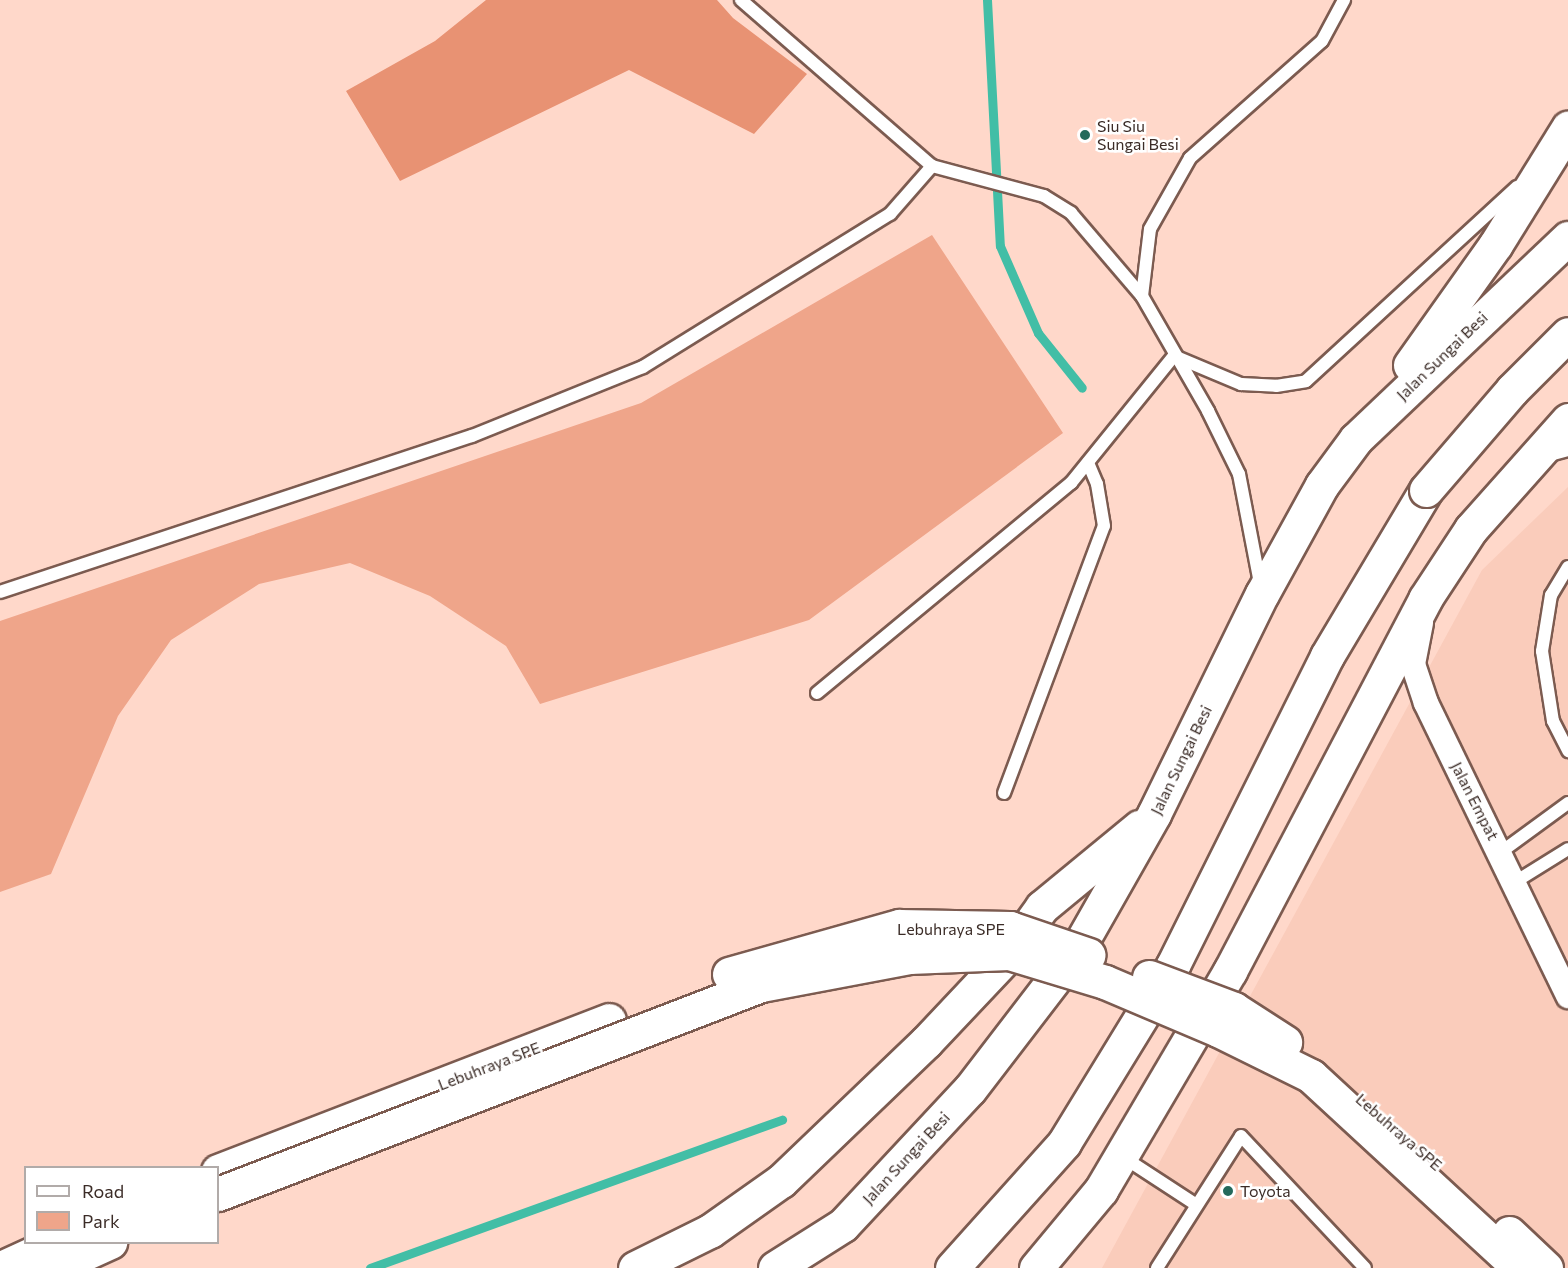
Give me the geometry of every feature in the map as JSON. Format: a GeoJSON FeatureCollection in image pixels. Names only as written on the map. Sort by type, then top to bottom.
{"type":"FeatureCollection","features":[{"type":"Feature","properties":{"kind":"main road"},"geometry":{"type":"LineString","coordinates":[[1356,439],[1496,244],[1568,128]]}},
{"type":"Feature","properties":{"kind":"main road","name":"Jalan Sungai Besi"},"geometry":{"type":"LineString","coordinates":[[775,1268],[843,1225],[970,1089],[1078,948],[1155,814],[1262,594],[1322,485],[1356,439],[1568,238]]}},
{"type":"Feature","properties":{"kind":"main road"},"geometry":{"type":"LineString","coordinates":[[952,1268],[1064,1143],[1173,965],[1327,656],[1426,490],[1512,390],[1568,334]]}},
{"type":"Feature","properties":{"kind":"main road"},"geometry":{"type":"LineString","coordinates":[[1036,1268],[1101,1190],[1230,971],[1425,599],[1471,529],[1528,460],[1568,420]]}},
{"type":"Feature","properties":{"kind":"main road"},"geometry":{"type":"LineString","coordinates":[[635,1268],[710,1232],[781,1181],[844,1124],[963,1004],[1006,957],[1042,907],[1155,814]]}},
{"type":"Feature","properties":{"kind":"main road","name":"Lebuhraya SPE"},"geometry":{"type":"LineString","coordinates":[[219,1171],[751,965],[899,926],[1010,928],[1234,1010],[1324,1066],[1434,1161],[1546,1268]]}},
{"type":"Feature","properties":{"kind":"main road","name":"Lebuhraya SPE"},"geometry":{"type":"LineString","coordinates":[[219,1194],[761,985],[909,957],[1009,953],[1105,982],[1218,1030],[1311,1076],[1519,1268]]}},
{"type":"Feature","properties":{"kind":"main road"},"geometry":{"type":"LineString","coordinates":[[809,1268],[843,1225]]}},
{"type":"Feature","properties":{"kind":"main road"},"geometry":{"type":"LineString","coordinates":[[1,1268],[54,1244]]}},
{"type":"Feature","properties":{"kind":"main road"},"geometry":{"type":"LineString","coordinates":[[53,1268],[106,1244]]}},
{"type":"Feature","properties":{"kind":"street","name":"Jalan Empat"},"geometry":{"type":"LineString","coordinates":[[1425,599],[1413,664],[1425,703],[1501,852],[1568,996]]}},
{"type":"Feature","properties":{"kind":"lane"},"geometry":{"type":"LineString","coordinates":[[741,0],[932,166],[1044,196],[1071,213],[1142,296],[1174,356],[1208,411],[1239,474],[1262,594]]}},
{"type":"Feature","properties":{"kind":"lane"},"geometry":{"type":"LineString","coordinates":[[1142,296],[1150,229],[1190,158],[1322,41],[1344,0]]}},
{"type":"Feature","properties":{"kind":"lane"},"geometry":{"type":"LineString","coordinates":[[1174,356],[1241,384],[1276,386],[1306,381],[1551,156]]}},
{"type":"Feature","properties":{"kind":"lane"},"geometry":{"type":"LineString","coordinates":[[0,592],[472,436],[643,367],[890,214],[932,166]]}},
{"type":"Feature","properties":{"kind":"lane"},"geometry":{"type":"LineString","coordinates":[[817,693],[1071,483],[1174,356]]}},
{"type":"Feature","properties":{"kind":"lane"},"geometry":{"type":"LineString","coordinates":[[1528,460],[1568,450]]}},
{"type":"Feature","properties":{"kind":"lane"},"geometry":{"type":"LineString","coordinates":[[1004,793],[1104,526],[1097,484],[1088,463]]}},
{"type":"Feature","properties":{"kind":"lane"},"geometry":{"type":"LineString","coordinates":[[1568,567],[1551,595],[1542,651],[1553,721],[1568,751]]}},
{"type":"Feature","properties":{"kind":"lane"},"geometry":{"type":"LineString","coordinates":[[1501,852],[1568,803]]}},
{"type":"Feature","properties":{"kind":"lane"},"geometry":{"type":"LineString","coordinates":[[1515,882],[1568,849]]}},
{"type":"Feature","properties":{"kind":"lane"},"geometry":{"type":"LineString","coordinates":[[1157,1268],[1195,1204],[1241,1136],[1365,1268]]}},
{"type":"Feature","properties":{"kind":"lane"},"geometry":{"type":"LineString","coordinates":[[1121,1155],[1195,1204]]}},
{"type":"Feature","properties":{"kind":"shaded area"},"geometry":{"type":"Polygon","coordinates":[[[486,0],[717,0],[733,18],[807,74],[754,134],[629,70],[400,181],[346,91],[435,41],[486,0]]]}},
{"type":"Feature","properties":{"kind":"shaded area"},"geometry":{"type":"Polygon","coordinates":[[[1568,487],[1568,1268],[1102,1268],[1482,570],[1568,487]]]}},
{"type":"Feature","properties":{"kind":"green space"},"geometry":{"type":"Polygon","coordinates":[[[932,235],[1063,433],[809,620],[540,704],[506,646],[430,596],[350,563],[259,584],[171,640],[118,716],[51,874],[0,892],[0,621],[641,403],[932,235]]]}},
{"type":"Feature","properties":{"kind":"waterway"},"geometry":{"type":"LineString","coordinates":[[987,0],[1000,246],[1038,333],[1082,388]]}},
{"type":"Feature","properties":{"kind":"waterway"},"geometry":{"type":"LineString","coordinates":[[370,1268],[782,1120]]}},
{"type":"Feature","properties":{"kind":"place","name":"Siu Siu Sungai Besi"},"geometry":{"type":"Point","coordinates":[1085,135]}},
{"type":"Feature","properties":{"kind":"place","name":"Toyota"},"geometry":{"type":"Point","coordinates":[1228,1191]}}]}
